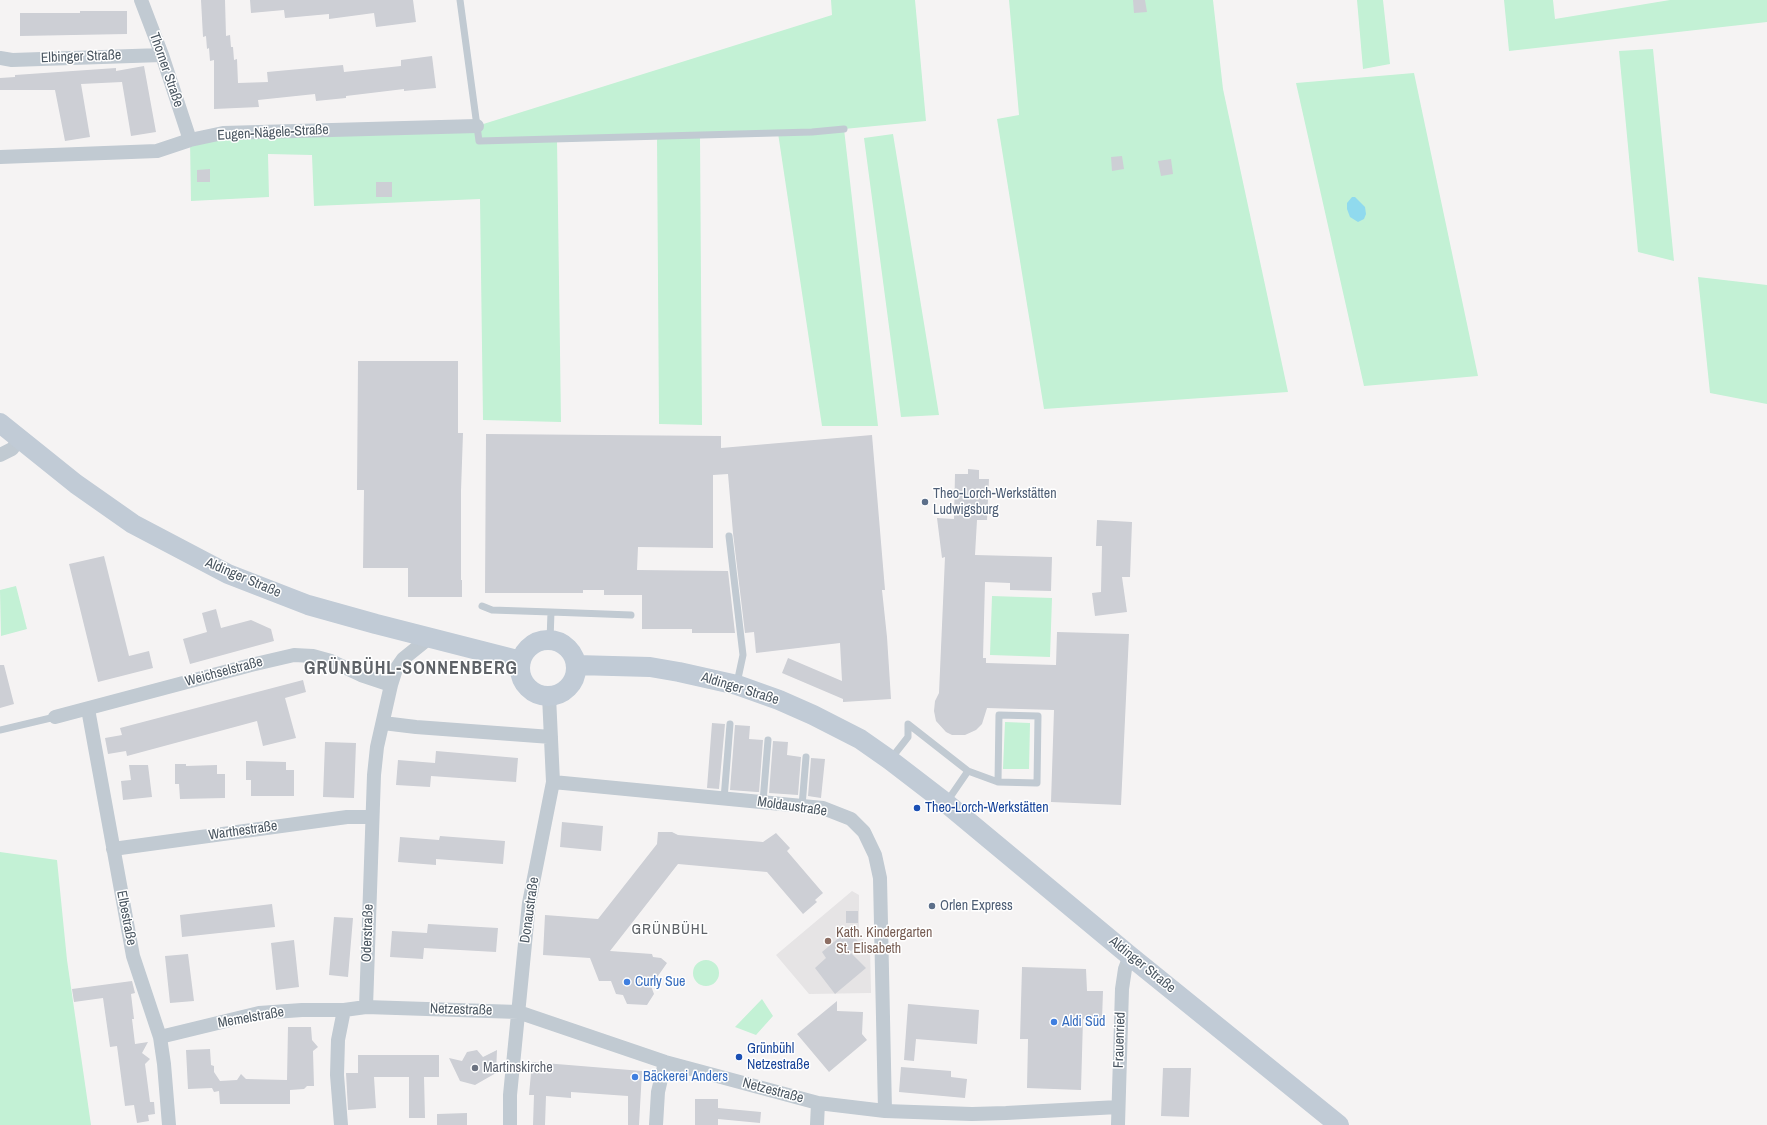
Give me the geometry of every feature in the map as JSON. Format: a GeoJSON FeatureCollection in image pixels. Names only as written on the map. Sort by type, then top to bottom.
{"type":"FeatureCollection","features":[{"type":"Feature","properties":{"kind":"main road","name":"Aldinger Straße"},"geometry":{"type":"LineString","coordinates":[[0,423],[76,484],[133,524],[228,574],[308,605],[521,661]]}},
{"type":"Feature","properties":{"kind":"main road"},"geometry":{"type":"LineString","coordinates":[[550,640],[558,642],[564,646],[574,658],[576,665],[575,674],[569,686],[558,694],[549,696],[532,692],[521,678],[520,670],[521,661],[525,652],[540,641],[550,640]]}},
{"type":"Feature","properties":{"kind":"main road","name":"Aldinger Straße"},"geometry":{"type":"LineString","coordinates":[[576,665],[650,667],[737,685],[779,700],[813,715],[860,740],[890,760],[946,803],[1130,956],[1339,1125]]}},
{"type":"Feature","properties":{"kind":"street","name":"Thorner Straße"},"geometry":{"type":"LineString","coordinates":[[141,0],[162,55],[190,140]]}},
{"type":"Feature","properties":{"kind":"street","name":"Elbinger Straße"},"geometry":{"type":"LineString","coordinates":[[0,58],[12,60],[162,55]]}},
{"type":"Feature","properties":{"kind":"street","name":"Eugen-Nägele-Straße"},"geometry":{"type":"LineString","coordinates":[[0,157],[157,151],[190,140],[223,133],[477,126]]}},
{"type":"Feature","properties":{"kind":"street"},"geometry":{"type":"LineString","coordinates":[[0,455],[12,449],[20,439]]}},
{"type":"Feature","properties":{"kind":"street","name":"Oderstraße"},"geometry":{"type":"LineString","coordinates":[[366,1007],[372,817],[376,754],[391,685],[396,669],[403,659],[429,638]]}},
{"type":"Feature","properties":{"kind":"street","name":"Weichselstraße"},"geometry":{"type":"LineString","coordinates":[[55,717],[294,655],[313,656],[331,661],[361,675],[391,685]]}},
{"type":"Feature","properties":{"kind":"street","name":"Donaustraße"},"geometry":{"type":"LineString","coordinates":[[510,1125],[510,1095],[529,903],[553,782],[549,696]]}},
{"type":"Feature","properties":{"kind":"street","name":"Elbestraße"},"geometry":{"type":"LineString","coordinates":[[88,709],[133,956],[160,1037],[164,1064],[169,1125]]}},
{"type":"Feature","properties":{"kind":"street"},"geometry":{"type":"LineString","coordinates":[[383,723],[416,727],[551,737]]}},
{"type":"Feature","properties":{"kind":"street","name":"Moldaustraße"},"geometry":{"type":"LineString","coordinates":[[553,782],[822,808],[851,819],[864,832],[875,855],[880,878],[885,1111]]}},
{"type":"Feature","properties":{"kind":"street","name":"Warthestraße"},"geometry":{"type":"LineString","coordinates":[[114,849],[347,817],[372,817]]}},
{"type":"Feature","properties":{"kind":"street","name":"Frauenried"},"geometry":{"type":"LineString","coordinates":[[1120,1125],[1118,1106],[1122,989],[1125,969],[1130,956]]}},
{"type":"Feature","properties":{"kind":"street"},"geometry":{"type":"LineString","coordinates":[[340,1125],[337,1075],[338,1040],[344,1010],[366,1007]]}},
{"type":"Feature","properties":{"kind":"street","name":"Netzestraße"},"geometry":{"type":"LineString","coordinates":[[366,1007],[518,1012],[665,1062],[818,1103],[972,1119],[1006,1114],[1118,1106]]}},
{"type":"Feature","properties":{"kind":"street","name":"Memelstraße"},"geometry":{"type":"LineString","coordinates":[[160,1037],[259,1013],[302,1010],[344,1010]]}},
{"type":"Feature","properties":{"kind":"street"},"geometry":{"type":"LineString","coordinates":[[656,1125],[658,1092],[665,1062]]}},
{"type":"Feature","properties":{"kind":"street"},"geometry":{"type":"LineString","coordinates":[[818,1103],[818,1125]]}},
{"type":"Feature","properties":{"kind":"lane"},"geometry":{"type":"LineString","coordinates":[[460,0],[479,141],[812,132],[844,129]]}},
{"type":"Feature","properties":{"kind":"lane"},"geometry":{"type":"LineString","coordinates":[[729,536],[743,655],[737,685]]}},
{"type":"Feature","properties":{"kind":"lane"},"geometry":{"type":"LineString","coordinates":[[482,606],[492,610],[631,615]]}},
{"type":"Feature","properties":{"kind":"lane"},"geometry":{"type":"LineString","coordinates":[[550,640],[551,612]]}},
{"type":"Feature","properties":{"kind":"lane"},"geometry":{"type":"LineString","coordinates":[[890,760],[908,737],[908,724],[968,771],[998,782],[1037,783],[1038,716],[999,715],[998,782]]}},
{"type":"Feature","properties":{"kind":"lane"},"geometry":{"type":"LineString","coordinates":[[0,730],[55,717]]}},
{"type":"Feature","properties":{"kind":"lane"},"geometry":{"type":"LineString","coordinates":[[724,799],[730,724]]}},
{"type":"Feature","properties":{"kind":"lane"},"geometry":{"type":"LineString","coordinates":[[763,802],[768,740]]}},
{"type":"Feature","properties":{"kind":"lane"},"geometry":{"type":"LineString","coordinates":[[802,806],[806,757]]}},
{"type":"Feature","properties":{"kind":"lane"},"geometry":{"type":"LineString","coordinates":[[946,803],[968,771]]}},
{"type":"Feature","properties":{"kind":"shaded area","name":"Kath. Kindergarten St. Elisabeth"},"geometry":{"type":"Polygon","coordinates":[[[852,891],[859,895],[859,935],[870,947],[871,993],[809,994],[776,955],[852,891]]]}},
{"type":"Feature","properties":{"kind":"green space"},"geometry":{"type":"Polygon","coordinates":[[[831,0],[915,0],[926,121],[844,129],[878,426],[822,426],[778,133],[700,135],[702,425],[659,424],[657,136],[557,139],[561,422],[483,420],[480,199],[314,206],[312,155],[268,154],[269,197],[191,201],[190,140],[477,126],[832,15],[831,0]]]}},
{"type":"Feature","properties":{"kind":"green space"},"geometry":{"type":"Polygon","coordinates":[[[1009,0],[1213,0],[1223,89],[1288,392],[1044,409],[997,119],[1019,115],[1009,0]]]}},
{"type":"Feature","properties":{"kind":"green space"},"geometry":{"type":"Polygon","coordinates":[[[1357,0],[1383,0],[1390,64],[1363,69],[1357,0]]]}},
{"type":"Feature","properties":{"kind":"green space"},"geometry":{"type":"Polygon","coordinates":[[[1504,0],[1553,0],[1555,19],[1670,0],[1767,0],[1767,22],[1509,51],[1504,0]]]}},
{"type":"Feature","properties":{"kind":"green space"},"geometry":{"type":"Polygon","coordinates":[[[1653,49],[1674,261],[1638,252],[1619,51],[1653,49]]]}},
{"type":"Feature","properties":{"kind":"green space"},"geometry":{"type":"Polygon","coordinates":[[[1414,73],[1478,376],[1364,386],[1296,83],[1414,73]]]}},
{"type":"Feature","properties":{"kind":"green space"},"geometry":{"type":"Polygon","coordinates":[[[893,134],[939,415],[901,417],[864,138],[893,134]]]}},
{"type":"Feature","properties":{"kind":"green space"},"geometry":{"type":"Polygon","coordinates":[[[1698,277],[1767,285],[1767,404],[1710,393],[1698,277]]]}},
{"type":"Feature","properties":{"kind":"green space"},"geometry":{"type":"Polygon","coordinates":[[[16,586],[27,629],[1,636],[0,590],[16,586]]]}},
{"type":"Feature","properties":{"kind":"green space"},"geometry":{"type":"Polygon","coordinates":[[[992,596],[1052,598],[1050,657],[990,655],[992,596]]]}},
{"type":"Feature","properties":{"kind":"green space"},"geometry":{"type":"Polygon","coordinates":[[[1005,722],[1030,723],[1029,769],[1003,769],[1005,722]]]}},
{"type":"Feature","properties":{"kind":"green space"},"geometry":{"type":"Polygon","coordinates":[[[0,852],[57,860],[67,960],[91,1125],[0,1125],[0,852]]]}},
{"type":"Feature","properties":{"kind":"green space"},"geometry":{"type":"Polygon","coordinates":[[[706,960],[715,964],[719,973],[715,982],[706,986],[697,982],[693,973],[697,964],[706,960]]]}},
{"type":"Feature","properties":{"kind":"green space"},"geometry":{"type":"Polygon","coordinates":[[[762,999],[773,1016],[756,1035],[735,1027],[762,999]]]}},
{"type":"Feature","properties":{"kind":"water"},"geometry":{"type":"Polygon","coordinates":[[[1352,197],[1355,197],[1365,207],[1366,214],[1364,219],[1358,222],[1350,217],[1347,209],[1347,203],[1352,197]]]}},
{"type":"Feature","properties":{"kind":"building"},"geometry":{"type":"Polygon","coordinates":[[[201,0],[225,0],[226,36],[230,35],[234,60],[237,59],[238,83],[268,82],[267,72],[343,65],[344,72],[401,66],[401,60],[432,56],[436,88],[404,91],[404,89],[316,101],[315,94],[258,100],[259,107],[214,109],[214,60],[210,61],[206,36],[203,37],[201,0]]]}},
{"type":"Feature","properties":{"kind":"building"},"geometry":{"type":"Polygon","coordinates":[[[250,0],[413,0],[416,22],[376,27],[374,13],[329,19],[329,14],[285,18],[284,10],[251,13],[250,0]]]}},
{"type":"Feature","properties":{"kind":"building"},"geometry":{"type":"Polygon","coordinates":[[[1133,0],[1145,0],[1147,12],[1134,13],[1133,0]]]}},
{"type":"Feature","properties":{"kind":"building"},"geometry":{"type":"Polygon","coordinates":[[[80,11],[127,11],[127,34],[20,36],[20,13],[80,13],[80,11]]]}},
{"type":"Feature","properties":{"kind":"building"},"geometry":{"type":"Polygon","coordinates":[[[144,66],[156,132],[131,136],[122,82],[81,84],[90,137],[65,141],[55,90],[0,90],[0,78],[15,77],[15,75],[116,68],[116,71],[144,66]]]}},
{"type":"Feature","properties":{"kind":"building"},"geometry":{"type":"Polygon","coordinates":[[[1122,156],[1124,169],[1112,171],[1111,157],[1122,156]]]}},
{"type":"Feature","properties":{"kind":"building"},"geometry":{"type":"Polygon","coordinates":[[[1171,159],[1173,174],[1161,176],[1158,161],[1171,159]]]}},
{"type":"Feature","properties":{"kind":"building"},"geometry":{"type":"Polygon","coordinates":[[[210,169],[210,182],[197,182],[197,170],[210,169]]]}},
{"type":"Feature","properties":{"kind":"building"},"geometry":{"type":"Polygon","coordinates":[[[376,182],[392,182],[392,197],[376,197],[376,182]]]}},
{"type":"Feature","properties":{"kind":"building"},"geometry":{"type":"Polygon","coordinates":[[[358,361],[458,361],[458,433],[463,433],[461,491],[462,597],[408,597],[408,568],[363,568],[364,490],[357,490],[358,361]]]}},
{"type":"Feature","properties":{"kind":"building"},"geometry":{"type":"Polygon","coordinates":[[[486,434],[721,436],[721,448],[872,435],[885,590],[882,590],[891,699],[843,702],[843,699],[782,673],[788,658],[842,681],[840,643],[756,653],[754,632],[745,633],[733,533],[728,474],[713,475],[713,548],[638,547],[637,570],[728,571],[735,633],[692,633],[692,629],[642,629],[642,595],[604,595],[604,590],[583,590],[583,593],[485,593],[486,434]]]}},
{"type":"Feature","properties":{"kind":"building"},"geometry":{"type":"Polygon","coordinates":[[[968,469],[979,470],[979,479],[989,479],[987,520],[977,520],[975,555],[1052,557],[1051,591],[1010,590],[1010,583],[985,582],[983,658],[986,658],[986,663],[1056,665],[1057,632],[1129,634],[1121,805],[1051,802],[1054,710],[987,708],[982,724],[976,730],[965,735],[952,735],[946,732],[936,721],[934,711],[935,701],[939,693],[945,557],[942,558],[937,518],[954,519],[955,474],[968,474],[968,469]]]}},
{"type":"Feature","properties":{"kind":"building"},"geometry":{"type":"Polygon","coordinates":[[[1097,520],[1132,522],[1130,577],[1122,577],[1127,612],[1095,616],[1092,593],[1101,592],[1102,546],[1096,546],[1097,520]]]}},
{"type":"Feature","properties":{"kind":"building"},"geometry":{"type":"Polygon","coordinates":[[[104,556],[129,656],[149,651],[153,668],[98,682],[69,564],[104,556]]]}},
{"type":"Feature","properties":{"kind":"building"},"geometry":{"type":"Polygon","coordinates":[[[216,609],[221,628],[251,620],[271,629],[274,641],[190,664],[183,639],[207,632],[202,613],[216,609]]]}},
{"type":"Feature","properties":{"kind":"building"},"geometry":{"type":"Polygon","coordinates":[[[0,665],[4,665],[14,704],[0,708],[0,665]]]}},
{"type":"Feature","properties":{"kind":"building"},"geometry":{"type":"Polygon","coordinates":[[[303,680],[306,692],[285,698],[296,738],[263,746],[257,721],[127,756],[126,751],[108,754],[105,738],[122,735],[120,728],[303,680]]]}},
{"type":"Feature","properties":{"kind":"building"},"geometry":{"type":"Polygon","coordinates":[[[712,723],[725,724],[719,789],[707,788],[712,723]]]}},
{"type":"Feature","properties":{"kind":"building"},"geometry":{"type":"Polygon","coordinates":[[[735,725],[750,726],[749,739],[763,740],[759,792],[730,790],[735,725]]]}},
{"type":"Feature","properties":{"kind":"building"},"geometry":{"type":"Polygon","coordinates":[[[773,741],[788,742],[787,755],[801,757],[798,795],[769,793],[773,741]]]}},
{"type":"Feature","properties":{"kind":"building"},"geometry":{"type":"Polygon","coordinates":[[[325,742],[356,743],[354,798],[323,797],[325,742]]]}},
{"type":"Feature","properties":{"kind":"building"},"geometry":{"type":"Polygon","coordinates":[[[436,751],[518,758],[516,782],[431,776],[430,787],[396,785],[398,760],[435,763],[436,751]]]}},
{"type":"Feature","properties":{"kind":"building"},"geometry":{"type":"Polygon","coordinates":[[[811,758],[825,759],[821,798],[808,796],[811,758]]]}},
{"type":"Feature","properties":{"kind":"building"},"geometry":{"type":"Polygon","coordinates":[[[246,761],[286,762],[286,770],[294,770],[294,796],[251,796],[251,780],[246,780],[246,761]]]}},
{"type":"Feature","properties":{"kind":"building"},"geometry":{"type":"Polygon","coordinates":[[[175,764],[186,764],[186,766],[217,765],[217,774],[225,774],[225,798],[180,799],[179,784],[175,784],[175,764]]]}},
{"type":"Feature","properties":{"kind":"building"},"geometry":{"type":"Polygon","coordinates":[[[129,765],[148,765],[152,797],[123,800],[121,781],[131,780],[129,765]]]}},
{"type":"Feature","properties":{"kind":"building"},"geometry":{"type":"Polygon","coordinates":[[[562,822],[603,826],[601,851],[560,847],[562,822]]]}},
{"type":"Feature","properties":{"kind":"building"},"geometry":{"type":"Polygon","coordinates":[[[658,832],[672,832],[678,835],[763,842],[776,833],[790,848],[787,851],[823,893],[815,900],[817,902],[803,914],[767,872],[678,864],[610,951],[652,954],[653,957],[661,958],[667,963],[651,986],[654,994],[647,1005],[627,1004],[623,995],[616,994],[611,981],[599,981],[590,958],[543,955],[545,915],[598,919],[657,844],[658,832]]]}},
{"type":"Feature","properties":{"kind":"building"},"geometry":{"type":"Polygon","coordinates":[[[440,836],[505,841],[503,864],[436,859],[436,865],[398,862],[400,837],[439,840],[440,836]]]}},
{"type":"Feature","properties":{"kind":"building"},"geometry":{"type":"Polygon","coordinates":[[[272,904],[275,927],[182,937],[180,915],[272,904]]]}},
{"type":"Feature","properties":{"kind":"building"},"geometry":{"type":"Polygon","coordinates":[[[846,911],[858,911],[858,923],[846,923],[846,911]]]}},
{"type":"Feature","properties":{"kind":"building"},"geometry":{"type":"Polygon","coordinates":[[[334,917],[353,918],[348,977],[329,975],[334,917]]]}},
{"type":"Feature","properties":{"kind":"building"},"geometry":{"type":"Polygon","coordinates":[[[428,924],[498,928],[496,952],[424,948],[423,959],[390,957],[392,931],[427,933],[428,924]]]}},
{"type":"Feature","properties":{"kind":"building"},"geometry":{"type":"Polygon","coordinates":[[[847,931],[860,943],[850,952],[866,968],[835,994],[815,968],[826,958],[822,952],[847,931]]]}},
{"type":"Feature","properties":{"kind":"building"},"geometry":{"type":"Polygon","coordinates":[[[294,940],[299,987],[276,990],[271,943],[294,940]]]}},
{"type":"Feature","properties":{"kind":"building"},"geometry":{"type":"Polygon","coordinates":[[[188,954],[194,1001],[170,1003],[165,956],[188,954]]]}},
{"type":"Feature","properties":{"kind":"building"},"geometry":{"type":"Polygon","coordinates":[[[1022,967],[1086,969],[1087,991],[1103,991],[1102,1020],[1083,1019],[1081,1090],[1027,1088],[1028,1039],[1020,1039],[1022,967]]]}},
{"type":"Feature","properties":{"kind":"building"},"geometry":{"type":"Polygon","coordinates":[[[132,981],[135,993],[131,994],[135,1044],[148,1042],[142,1053],[150,1059],[145,1064],[150,1102],[154,1102],[155,1114],[148,1115],[149,1121],[137,1123],[134,1105],[125,1106],[117,1046],[110,1047],[103,998],[74,1002],[72,989],[132,981]]]}},
{"type":"Feature","properties":{"kind":"building"},"geometry":{"type":"Polygon","coordinates":[[[837,1001],[837,1011],[863,1012],[862,1034],[867,1040],[829,1072],[797,1034],[837,1001]]]}},
{"type":"Feature","properties":{"kind":"building"},"geometry":{"type":"Polygon","coordinates":[[[908,1004],[979,1010],[977,1044],[916,1039],[914,1061],[904,1060],[908,1004]]]}},
{"type":"Feature","properties":{"kind":"building"},"geometry":{"type":"Polygon","coordinates":[[[288,1027],[311,1027],[312,1040],[318,1047],[313,1051],[314,1086],[307,1086],[304,1089],[290,1090],[290,1104],[220,1104],[219,1091],[214,1092],[212,1088],[188,1089],[186,1050],[210,1049],[211,1065],[214,1066],[214,1072],[220,1081],[237,1080],[241,1074],[246,1079],[287,1080],[288,1027]]]}},
{"type":"Feature","properties":{"kind":"building","name":"Martinskirche"},"geometry":{"type":"Polygon","coordinates":[[[477,1050],[483,1057],[497,1050],[496,1073],[475,1085],[460,1081],[449,1058],[462,1061],[467,1052],[477,1050]]]}},
{"type":"Feature","properties":{"kind":"building"},"geometry":{"type":"Polygon","coordinates":[[[358,1055],[439,1055],[439,1077],[424,1077],[425,1118],[409,1118],[409,1077],[374,1077],[376,1108],[348,1110],[346,1073],[358,1073],[358,1055]]]}},
{"type":"Feature","properties":{"kind":"building"},"geometry":{"type":"Polygon","coordinates":[[[532,1062],[642,1071],[639,1125],[628,1125],[628,1096],[571,1092],[571,1098],[546,1096],[545,1125],[533,1125],[534,1095],[529,1095],[532,1062]]]}},
{"type":"Feature","properties":{"kind":"building"},"geometry":{"type":"Polygon","coordinates":[[[901,1067],[951,1071],[951,1077],[967,1079],[965,1098],[899,1092],[901,1067]]]}},
{"type":"Feature","properties":{"kind":"building"},"geometry":{"type":"Polygon","coordinates":[[[1163,1068],[1191,1068],[1189,1117],[1161,1116],[1163,1068]]]}},
{"type":"Feature","properties":{"kind":"building"},"geometry":{"type":"Polygon","coordinates":[[[695,1099],[718,1099],[718,1108],[761,1112],[760,1123],[718,1119],[718,1125],[695,1125],[695,1099]]]}},
{"type":"Feature","properties":{"kind":"building"},"geometry":{"type":"Polygon","coordinates":[[[467,1113],[467,1125],[437,1125],[437,1114],[467,1113]]]}},
{"type":"Feature","properties":{"kind":"place","name":"Theo-Lorch-Werkstätten Ludwigsburg"},"geometry":{"type":"Point","coordinates":[925,502]}},
{"type":"Feature","properties":{"kind":"place","name":"Theo-Lorch-Werkstätten"},"geometry":{"type":"Point","coordinates":[917,808]}},
{"type":"Feature","properties":{"kind":"place","name":"Orlen Express"},"geometry":{"type":"Point","coordinates":[932,906]}},
{"type":"Feature","properties":{"kind":"place","name":"Kath. Kindergarten St. Elisabeth"},"geometry":{"type":"Point","coordinates":[828,941]}},
{"type":"Feature","properties":{"kind":"place","name":"Curly Sue"},"geometry":{"type":"Point","coordinates":[627,982]}},
{"type":"Feature","properties":{"kind":"place","name":"Aldi Süd"},"geometry":{"type":"Point","coordinates":[1054,1022]}},
{"type":"Feature","properties":{"kind":"place","name":"Grünbühl Netzestraße"},"geometry":{"type":"Point","coordinates":[739,1057]}},
{"type":"Feature","properties":{"kind":"place","name":"Martinskirche"},"geometry":{"type":"Point","coordinates":[475,1068]}},
{"type":"Feature","properties":{"kind":"place","name":"Bäckerei Anders"},"geometry":{"type":"Point","coordinates":[635,1077]}},
{"type":"Feature","properties":{"kind":"district","name":"GRÜNBÜHL-SONNENBERG"},"geometry":{"type":"Point","coordinates":[411,669]}},
{"type":"Feature","properties":{"kind":"district","name":"GRÜNBÜHL"},"geometry":{"type":"Point","coordinates":[670,930]}}]}
